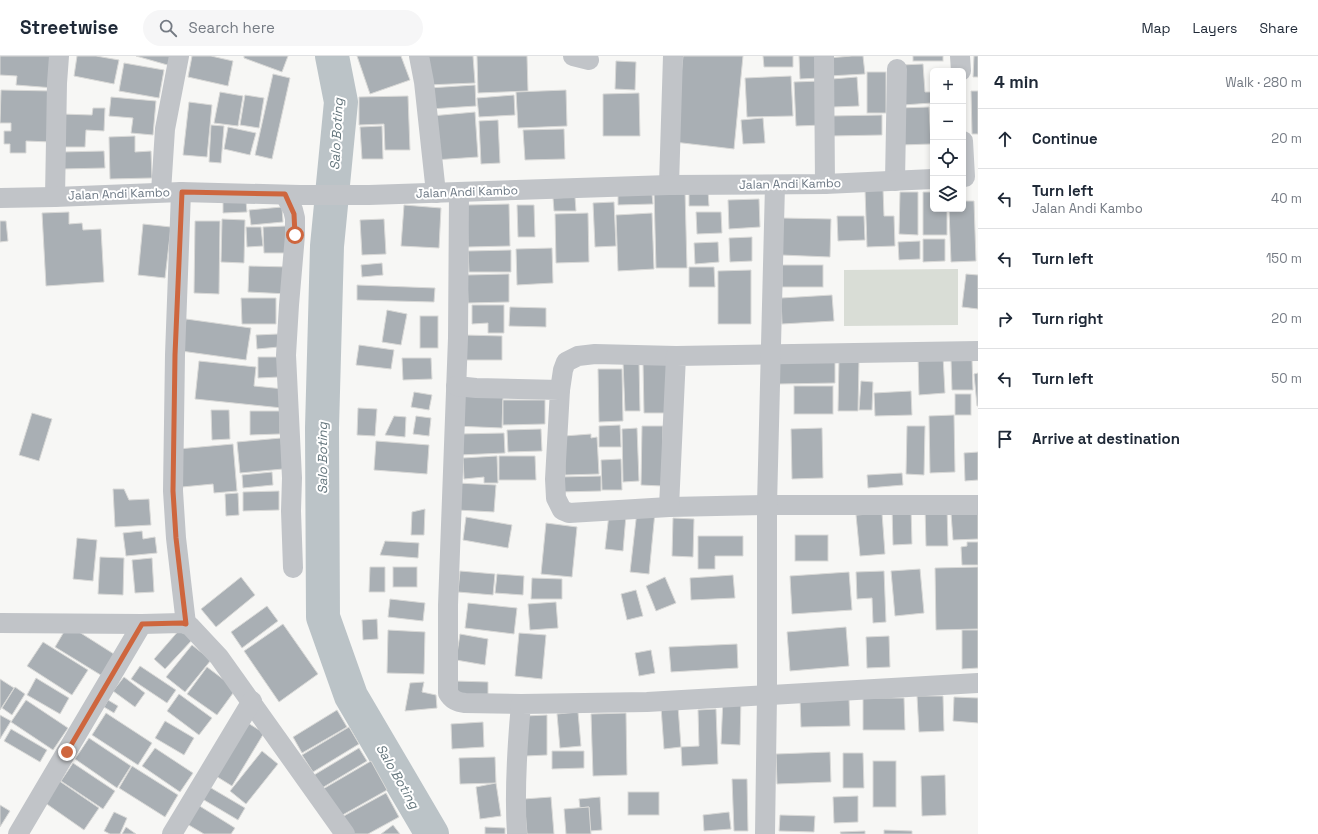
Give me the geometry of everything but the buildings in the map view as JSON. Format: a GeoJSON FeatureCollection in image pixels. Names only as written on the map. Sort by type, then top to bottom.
{"type":"FeatureCollection","features":[{"type":"Feature","properties":{"kind":"street"},"geometry":{"type":"LineString","coordinates":[[55,197],[57,83],[59,56]]}},
{"type":"Feature","properties":{"kind":"street"},"geometry":{"type":"LineString","coordinates":[[161,192],[166,129],[179,56]]}},
{"type":"Feature","properties":{"kind":"street"},"geometry":{"type":"LineString","coordinates":[[419,56],[424,82],[436,193]]}},
{"type":"Feature","properties":{"kind":"street"},"geometry":{"type":"LineString","coordinates":[[669,185],[673,56]]}},
{"type":"Feature","properties":{"kind":"street"},"geometry":{"type":"LineString","coordinates":[[824,56],[825,184]]}},
{"type":"Feature","properties":{"kind":"street"},"geometry":{"type":"LineString","coordinates":[[960,56],[961,68]]}},
{"type":"Feature","properties":{"kind":"street"},"geometry":{"type":"LineString","coordinates":[[895,181],[897,69]]}},
{"type":"Feature","properties":{"kind":"street"},"geometry":{"type":"LineString","coordinates":[[966,159],[969,177]]}},
{"type":"Feature","properties":{"kind":"street","name":"Jalan Andi Kambo"},"geometry":{"type":"LineString","coordinates":[[0,198],[161,192],[369,195],[669,185],[825,184],[930,179]]}},
{"type":"Feature","properties":{"kind":"street"},"geometry":{"type":"LineString","coordinates":[[765,834],[767,505],[775,185]]}},
{"type":"Feature","properties":{"kind":"street"},"geometry":{"type":"LineString","coordinates":[[182,192],[175,340],[173,491],[176,538],[186,624]]}},
{"type":"Feature","properties":{"kind":"street"},"geometry":{"type":"LineString","coordinates":[[459,193],[458,338],[448,606],[448,693],[451,698],[457,702],[465,703],[521,704],[647,702],[978,683]]}},
{"type":"Feature","properties":{"kind":"street"},"geometry":{"type":"LineString","coordinates":[[292,195],[295,218],[286,354],[292,478],[293,568]]}},
{"type":"Feature","properties":{"kind":"street"},"geometry":{"type":"LineString","coordinates":[[978,351],[676,356],[595,354],[578,356],[566,362],[563,370],[560,390],[555,479],[556,498],[562,510],[569,513],[669,507],[767,505],[978,505]]}},
{"type":"Feature","properties":{"kind":"street"},"geometry":{"type":"LineString","coordinates":[[669,507],[676,356]]}},
{"type":"Feature","properties":{"kind":"street"},"geometry":{"type":"LineString","coordinates":[[456,386],[476,388],[560,390]]}},
{"type":"Feature","properties":{"kind":"street"},"geometry":{"type":"LineString","coordinates":[[0,623],[186,624],[195,630],[219,657],[252,701],[335,829]]}},
{"type":"Feature","properties":{"kind":"street"},"geometry":{"type":"LineString","coordinates":[[18,834],[142,624]]}},
{"type":"Feature","properties":{"kind":"street"},"geometry":{"type":"LineString","coordinates":[[172,834],[252,701]]}},
{"type":"Feature","properties":{"kind":"street"},"geometry":{"type":"LineString","coordinates":[[517,834],[515,803],[516,759],[521,704]]}},
{"type":"Feature","properties":{"kind":"shaded area"},"geometry":{"type":"Polygon","coordinates":[[[958,269],[958,325],[844,326],[844,270],[958,269]]]}},
{"type":"Feature","properties":{"kind":"waterway","name":"Salo Boting"},"geometry":{"type":"LineString","coordinates":[[332,56],[341,102],[327,246],[322,428],[323,617],[351,696],[432,834]]}},
{"type":"Feature","properties":{"kind":"route"},"geometry":{"type":"LineString","coordinates":[[67,752],[142,624],[186,624],[176,538],[173,491],[175,355],[182,192],[285,194],[294,214],[295,235]]}}]}
